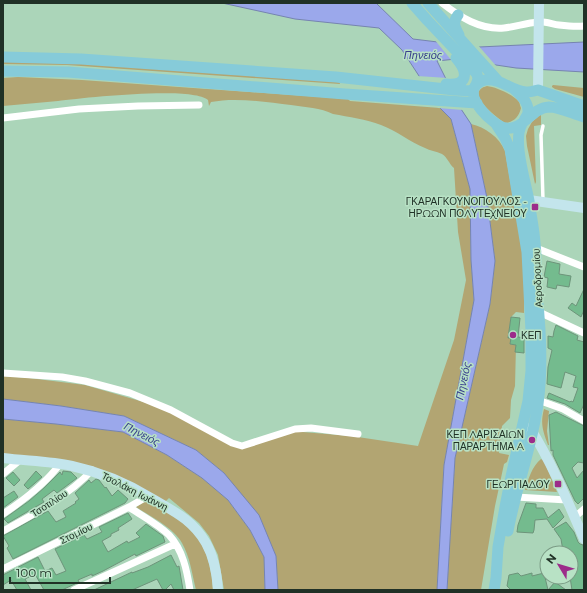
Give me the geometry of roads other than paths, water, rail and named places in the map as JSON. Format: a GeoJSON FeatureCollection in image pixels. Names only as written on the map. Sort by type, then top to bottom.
{"type":"FeatureCollection","features":[{"type":"Feature","properties":{"kind":"main road"},"geometry":{"type":"LineString","coordinates":[[412,3],[461,56],[476,83],[475,99],[477,103],[496,124],[504,128],[517,127],[532,115],[541,110],[550,108],[584,117]]}},
{"type":"Feature","properties":{"kind":"main road"},"geometry":{"type":"LineString","coordinates":[[428,3],[495,78],[512,87],[527,92],[538,90],[584,106]]}},
{"type":"Feature","properties":{"kind":"main road"},"geometry":{"type":"LineString","coordinates":[[457,34],[454,22],[458,16]]}},
{"type":"Feature","properties":{"kind":"main road"},"geometry":{"type":"LineString","coordinates":[[447,42],[465,73],[463,79],[456,88]]}},
{"type":"Feature","properties":{"kind":"main road"},"geometry":{"type":"LineString","coordinates":[[3,57],[81,59],[336,78],[433,88],[456,88],[495,78]]}},
{"type":"Feature","properties":{"kind":"main road"},"geometry":{"type":"LineString","coordinates":[[3,71],[68,72],[477,103]]}},
{"type":"Feature","properties":{"kind":"main road"},"geometry":{"type":"LineString","coordinates":[[512,87],[523,98],[528,108],[528,113],[523,122]]}},
{"type":"Feature","properties":{"kind":"main road"},"geometry":{"type":"LineString","coordinates":[[538,90],[544,95],[545,99],[541,110]]}},
{"type":"Feature","properties":{"kind":"main road","name":"Αεροδρομίου"},"geometry":{"type":"LineString","coordinates":[[496,586],[516,497],[533,433],[538,400],[541,342],[537,294],[536,248],[520,154],[519,132],[523,122]]}},
{"type":"Feature","properties":{"kind":"main road","name":"Αεροδρομίου"},"geometry":{"type":"LineString","coordinates":[[496,124],[510,149],[527,252],[531,358],[530,392],[505,506],[498,547],[496,586]]}},
{"type":"Feature","properties":{"kind":"street"},"geometry":{"type":"LineString","coordinates":[[442,3],[458,16],[478,25],[492,28],[539,22],[584,26]]}},
{"type":"Feature","properties":{"kind":"street"},"geometry":{"type":"LineString","coordinates":[[538,90],[539,3]]}},
{"type":"Feature","properties":{"kind":"street"},"geometry":{"type":"LineString","coordinates":[[3,118],[80,109],[199,104]]}},
{"type":"Feature","properties":{"kind":"street"},"geometry":{"type":"LineString","coordinates":[[529,200],[584,208]]}},
{"type":"Feature","properties":{"kind":"street"},"geometry":{"type":"LineString","coordinates":[[536,248],[584,268]]}},
{"type":"Feature","properties":{"kind":"street"},"geometry":{"type":"LineString","coordinates":[[539,312],[584,333]]}},
{"type":"Feature","properties":{"kind":"street"},"geometry":{"type":"LineString","coordinates":[[3,373],[62,377],[85,381],[130,393],[172,410],[232,443],[242,446],[295,429],[311,428],[358,434]]}},
{"type":"Feature","properties":{"kind":"street"},"geometry":{"type":"LineString","coordinates":[[538,400],[564,409],[584,420]]}},
{"type":"Feature","properties":{"kind":"street"},"geometry":{"type":"LineString","coordinates":[[524,419],[556,477],[584,540]]}},
{"type":"Feature","properties":{"kind":"street","name":"Τσολάκη Ιωάννη"},"geometry":{"type":"LineString","coordinates":[[3,458],[60,464],[92,470],[126,484],[182,516],[199,533],[212,555],[218,590]]}},
{"type":"Feature","properties":{"kind":"street"},"geometry":{"type":"LineString","coordinates":[[3,474],[20,460]]}},
{"type":"Feature","properties":{"kind":"street"},"geometry":{"type":"LineString","coordinates":[[3,514],[36,489],[60,464]]}},
{"type":"Feature","properties":{"kind":"street","name":"Τσοτιλίου"},"geometry":{"type":"LineString","coordinates":[[3,531],[38,511],[63,494],[86,477],[92,470]]}},
{"type":"Feature","properties":{"kind":"street","name":"Στομίου"},"geometry":{"type":"LineString","coordinates":[[3,570],[148,496]]}},
{"type":"Feature","properties":{"kind":"street"},"geometry":{"type":"LineString","coordinates":[[516,497],[567,500]]}},
{"type":"Feature","properties":{"kind":"street"},"geometry":{"type":"LineString","coordinates":[[129,507],[170,536],[180,551],[190,590]]}},
{"type":"Feature","properties":{"kind":"street"},"geometry":{"type":"LineString","coordinates":[[575,517],[584,509]]}},
{"type":"Feature","properties":{"kind":"street"},"geometry":{"type":"LineString","coordinates":[[74,590],[175,544]]}},
{"type":"Feature","properties":{"kind":"lane"},"geometry":{"type":"LineString","coordinates":[[543,126],[541,135],[543,201]]}},
{"type":"Feature","properties":{"kind":"water","name":"Πηνειός"},"geometry":{"type":"Polygon","coordinates":[[[222,3],[376,3],[413,39],[479,47],[584,42],[584,72],[516,68],[456,59],[437,61],[461,109],[471,124],[487,198],[495,261],[490,304],[455,458],[447,590],[437,590],[444,465],[474,300],[471,260],[470,189],[451,119],[440,108],[402,50],[379,28],[295,19],[222,3]]]}},
{"type":"Feature","properties":{"kind":"water","name":"Πηνειός"},"geometry":{"type":"Polygon","coordinates":[[[3,399],[124,416],[196,450],[224,473],[259,515],[276,556],[278,590],[265,590],[264,557],[250,530],[228,500],[202,478],[167,455],[123,432],[3,419],[3,399]]]}},
{"type":"Feature","properties":{"kind":"place","name":"ΓΚΑΡΑΓΚΟΥΝΟΠΟΥΛΟΣ - ΗΡΩΩΝ ΠΟΛΥΤΕΧΝΕΙΟΥ"},"geometry":{"type":"Point","coordinates":[535,207]}},
{"type":"Feature","properties":{"kind":"place","name":"ΚΕΠ"},"geometry":{"type":"Point","coordinates":[513,335]}},
{"type":"Feature","properties":{"kind":"place","name":"ΚΕΠ ΛΑΡΙΣΑΙΩΝ ΠΑΡΑΡΤΗΜΑ A"},"geometry":{"type":"Point","coordinates":[532,440]}},
{"type":"Feature","properties":{"kind":"place","name":"ΓΕΩΡΓΙΑΔΟΥ"},"geometry":{"type":"Point","coordinates":[558,484]}}]}
